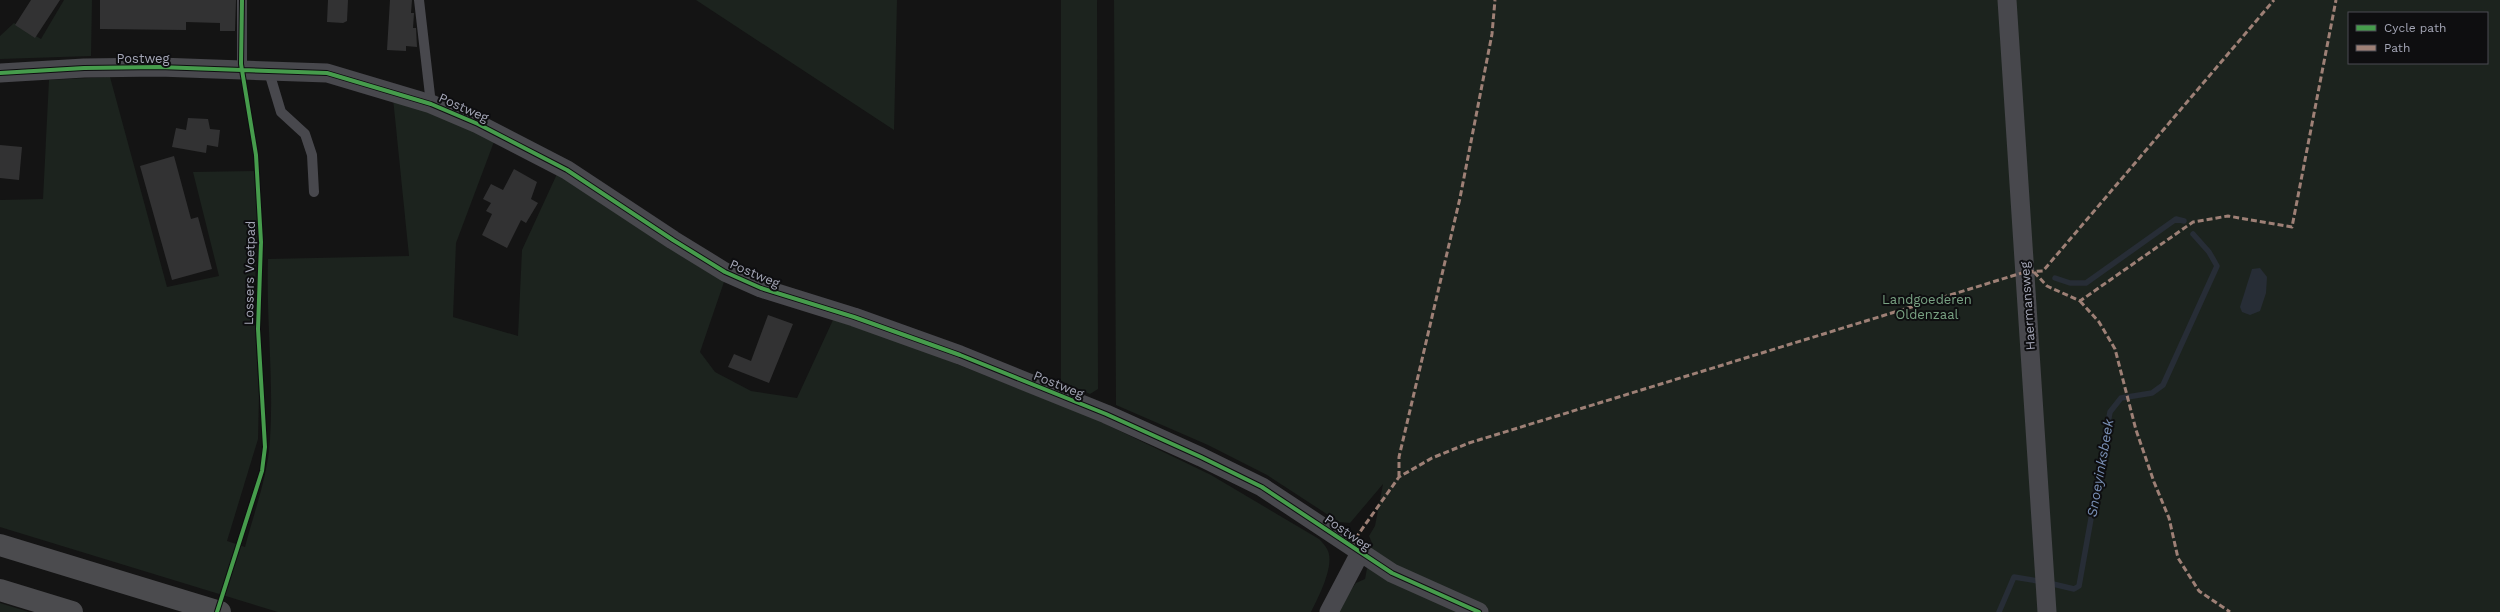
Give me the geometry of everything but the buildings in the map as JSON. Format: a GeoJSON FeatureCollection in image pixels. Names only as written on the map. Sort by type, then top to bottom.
{"type":"FeatureCollection","features":[{"type":"Feature","properties":{"kind":"highway"},"geometry":{"type":"LineString","coordinates":[[0,545],[220,612]]}},
{"type":"Feature","properties":{"kind":"highway"},"geometry":{"type":"LineString","coordinates":[[0,590],[72,612]]}},
{"type":"Feature","properties":{"kind":"street","name":"Haermansweg"},"geometry":{"type":"LineString","coordinates":[[2007,0],[2047,612]]}},
{"type":"Feature","properties":{"kind":"street","name":"Postweg"},"geometry":{"type":"LineString","coordinates":[[0,73],[54,69],[159,67],[327,74],[431,104],[478,124],[567,170],[724,272],[760,288],[854,317],[960,355],[1106,414],[1201,457],[1262,487],[1307,515],[1360,553],[1420,587],[1479,612]]}},
{"type":"Feature","properties":{"kind":"street"},"geometry":{"type":"LineString","coordinates":[[1329,612],[1360,553]]}},
{"type":"Feature","properties":{"kind":"lane"},"geometry":{"type":"LineString","coordinates":[[242,0],[242,71]]}},
{"type":"Feature","properties":{"kind":"lane"},"geometry":{"type":"LineString","coordinates":[[419,0],[431,104]]}},
{"type":"Feature","properties":{"kind":"lane"},"geometry":{"type":"LineString","coordinates":[[269,72],[281,112],[305,134],[312,155],[314,192]]}},
{"type":"Feature","properties":{"kind":"green space"},"geometry":{"type":"Polygon","coordinates":[[[64,0],[92,0],[91,56],[0,59],[0,36],[14,23],[41,39],[64,0]]]}},
{"type":"Feature","properties":{"kind":"green space"},"geometry":{"type":"Polygon","coordinates":[[[696,0],[897,0],[894,130],[696,0]]]}},
{"type":"Feature","properties":{"kind":"green space"},"geometry":{"type":"Polygon","coordinates":[[[1061,0],[1097,0],[1098,389],[1090,394],[1061,381],[1061,0]]]}},
{"type":"Feature","properties":{"kind":"green space","name":"Landgoederen Oldenzaal"},"geometry":{"type":"Polygon","coordinates":[[[1114,0],[2500,0],[2500,612],[1336,612],[1356,583],[1365,579],[1372,543],[1369,536],[1375,526],[1383,484],[1350,523],[1339,522],[1267,475],[1208,445],[1116,405],[1114,0]]]}},
{"type":"Feature","properties":{"kind":"green space"},"geometry":{"type":"Polygon","coordinates":[[[110,77],[167,287],[219,276],[193,172],[254,171],[258,209],[254,309],[259,394],[258,439],[227,541],[245,547],[267,467],[271,417],[268,259],[409,256],[393,98],[495,139],[456,243],[453,317],[518,336],[522,250],[557,174],[725,279],[700,352],[715,372],[751,391],[797,398],[833,320],[881,334],[1093,418],[1211,475],[1321,541],[1327,549],[1329,555],[1328,572],[1322,590],[1311,612],[278,612],[0,527],[0,200],[43,199],[49,80],[110,77]]]}},
{"type":"Feature","properties":{"kind":"green space"},"geometry":{"type":"Polygon","coordinates":[[[0,603],[29,612],[0,612],[0,603]]]}},
{"type":"Feature","properties":{"kind":"shaded area"},"geometry":{"type":"Polygon","coordinates":[[[2260,268],[2267,277],[2266,293],[2260,311],[2250,315],[2242,312],[2240,307],[2252,269],[2260,268]]]}},
{"type":"Feature","properties":{"kind":"waterway","name":"Snoeyinksbeek"},"geometry":{"type":"LineString","coordinates":[[2055,278],[2070,283],[2086,283],[2176,219],[2184,221]]}},
{"type":"Feature","properties":{"kind":"waterway","name":"Snoeyinksbeek"},"geometry":{"type":"LineString","coordinates":[[2053,584],[2074,589],[2079,586],[2110,412],[2121,398],[2152,393],[2163,385],[2217,266],[2209,252],[2193,234]]}},
{"type":"Feature","properties":{"kind":"waterway","name":"Snoeyinksbeek"},"geometry":{"type":"LineString","coordinates":[[1999,612],[2014,577],[2038,581]]}},
{"type":"Feature","properties":{"kind":"marked path"},"geometry":{"type":"LineString","coordinates":[[1399,477],[1399,457],[1460,198],[1492,34],[1495,0]]}},
{"type":"Feature","properties":{"kind":"marked path"},"geometry":{"type":"LineString","coordinates":[[1350,546],[1399,477],[1432,458],[1469,443],[2025,272],[2043,271],[2274,0]]}},
{"type":"Feature","properties":{"kind":"marked path"},"geometry":{"type":"LineString","coordinates":[[2034,272],[2047,286],[2080,301],[2193,222],[2228,216],[2292,227],[2336,0]]}},
{"type":"Feature","properties":{"kind":"marked path"},"geometry":{"type":"LineString","coordinates":[[2080,301],[2099,322],[2115,349],[2136,430],[2154,482],[2169,518],[2178,558],[2199,591],[2230,612]]}},
{"type":"Feature","properties":{"kind":"cycle path","name":"Lossers Voetpad"},"geometry":{"type":"LineString","coordinates":[[217,612],[262,471],[265,447],[258,329],[261,242],[256,155],[241,64],[242,0]]}},
{"type":"Feature","properties":{"kind":"cycle path"},"geometry":{"type":"LineString","coordinates":[[0,73],[84,68],[159,67],[327,73],[431,104],[478,124],[567,170],[673,240],[725,272],[761,288],[854,317],[960,355],[1106,414],[1201,457],[1262,487],[1392,573],[1479,612]]}}]}
